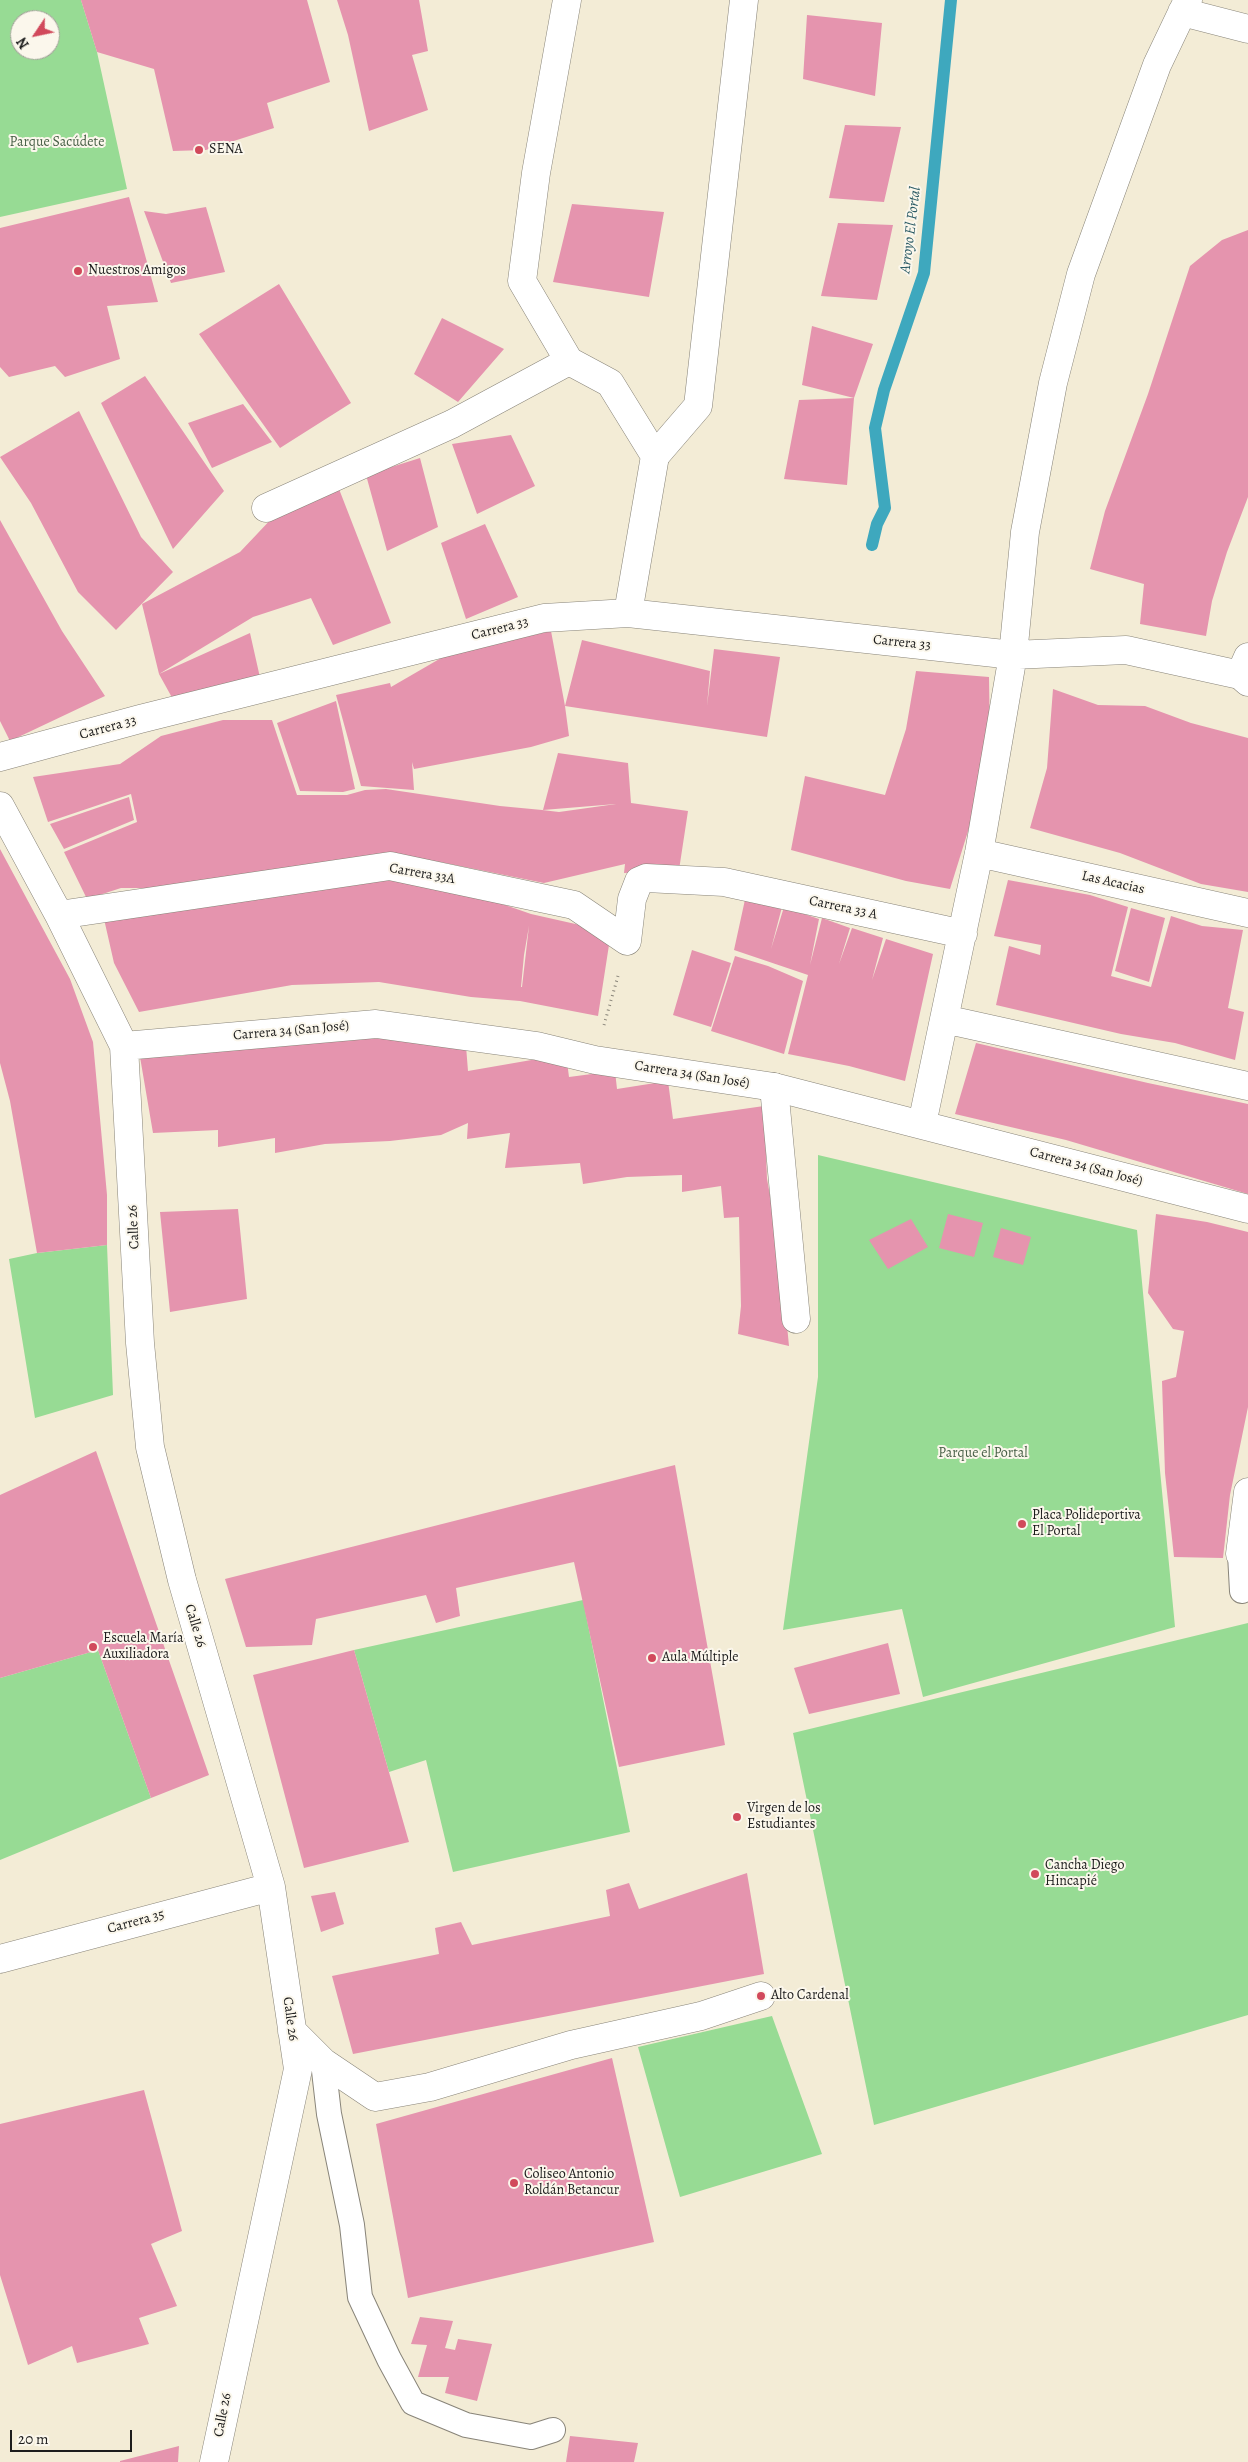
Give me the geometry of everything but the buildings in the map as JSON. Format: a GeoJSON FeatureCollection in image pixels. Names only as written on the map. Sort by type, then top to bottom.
{"type":"FeatureCollection","features":[{"type":"Feature","properties":{"kind":"street"},"geometry":{"type":"LineString","coordinates":[[567,0],[536,173],[522,281],[569,361],[610,383],[655,456]]}},
{"type":"Feature","properties":{"kind":"street"},"geometry":{"type":"LineString","coordinates":[[628,613],[655,456],[698,406],[744,0]]}},
{"type":"Feature","properties":{"kind":"street"},"geometry":{"type":"LineString","coordinates":[[922,1124],[979,854],[1013,655],[1027,522],[1052,384],[1081,274],[1157,65],[1185,6],[1248,29]]}},
{"type":"Feature","properties":{"kind":"street"},"geometry":{"type":"LineString","coordinates":[[266,508],[452,424],[569,361]]}},
{"type":"Feature","properties":{"kind":"street","name":"Carrera 33"},"geometry":{"type":"LineString","coordinates":[[0,757],[149,717],[544,618],[628,613],[1013,655],[1126,650],[1245,671]]}},
{"type":"Feature","properties":{"kind":"street","name":"Calle 26"},"geometry":{"type":"LineString","coordinates":[[0,806],[59,916],[124,1046],[140,1344],[150,1447],[182,1580],[271,1887],[298,2069],[214,2462]]}},
{"type":"Feature","properties":{"kind":"street","name":"Las Acacias"},"geometry":{"type":"LineString","coordinates":[[979,854],[1248,913]]}},
{"type":"Feature","properties":{"kind":"street","name":"Carrera 33A"},"geometry":{"type":"LineString","coordinates":[[59,916],[390,866],[574,905],[627,942]]}},
{"type":"Feature","properties":{"kind":"street","name":"Carrera 33 A"},"geometry":{"type":"LineString","coordinates":[[627,942],[632,899],[639,881],[646,878],[724,882],[963,934]]}},
{"type":"Feature","properties":{"kind":"street"},"geometry":{"type":"LineString","coordinates":[[944,1019],[1248,1086]]}},
{"type":"Feature","properties":{"kind":"street","name":"Carrera 34 (San José)"},"geometry":{"type":"LineString","coordinates":[[124,1046],[376,1024],[537,1046],[595,1060],[774,1087],[1248,1209]]}},
{"type":"Feature","properties":{"kind":"street"},"geometry":{"type":"LineString","coordinates":[[774,1087],[796,1319]]}},
{"type":"Feature","properties":{"kind":"street"},"geometry":{"type":"LineString","coordinates":[[1240,1554],[1248,1492]]}},
{"type":"Feature","properties":{"kind":"street","name":"Carrera 35"},"geometry":{"type":"LineString","coordinates":[[0,1959],[271,1887]]}},
{"type":"Feature","properties":{"kind":"street"},"geometry":{"type":"LineString","coordinates":[[292,2031],[323,2062],[375,2097],[430,2086],[571,2045],[701,2016],[761,1996]]}},
{"type":"Feature","properties":{"kind":"lane"},"geometry":{"type":"LineString","coordinates":[[1240,1554],[1242,1591]]}},
{"type":"Feature","properties":{"kind":"lane"},"geometry":{"type":"LineString","coordinates":[[323,2062],[329,2114],[352,2225],[360,2297],[413,2403],[466,2425],[531,2437],[552,2430]]}},
{"type":"Feature","properties":{"kind":"path"},"geometry":{"type":"LineString","coordinates":[[595,1060],[627,942]]}},
{"type":"Feature","properties":{"kind":"green space","name":"Parque Sacúdete"},"geometry":{"type":"Polygon","coordinates":[[[0,0],[81,0],[97,52],[127,189],[0,217],[0,0]]]}},
{"type":"Feature","properties":{"kind":"green space","name":"Parque el Portal"},"geometry":{"type":"Polygon","coordinates":[[[818,1155],[1137,1230],[1175,1627],[923,1697],[902,1609],[783,1630],[818,1377],[818,1155]]]}},
{"type":"Feature","properties":{"kind":"green space"},"geometry":{"type":"Polygon","coordinates":[[[107,1245],[113,1395],[35,1418],[9,1259],[37,1253],[107,1245]]]}},
{"type":"Feature","properties":{"kind":"green space"},"geometry":{"type":"Polygon","coordinates":[[[583,1600],[630,1832],[453,1872],[426,1760],[389,1772],[354,1650],[583,1600]]]}},
{"type":"Feature","properties":{"kind":"green space","name":"Cancha Diego Hincapié"},"geometry":{"type":"Polygon","coordinates":[[[1248,1623],[1248,2015],[874,2125],[793,1733],[1248,1623]]]}},
{"type":"Feature","properties":{"kind":"green space"},"geometry":{"type":"Polygon","coordinates":[[[98,1650],[151,1798],[0,1860],[0,1678],[98,1650]]]}},
{"type":"Feature","properties":{"kind":"green space"},"geometry":{"type":"Polygon","coordinates":[[[772,2016],[822,2154],[680,2197],[638,2047],[772,2016]]]}},
{"type":"Feature","properties":{"kind":"waterway","name":"Arroyo El Portal"},"geometry":{"type":"LineString","coordinates":[[872,545],[877,524],[885,508],[875,428],[884,390],[924,273],[951,0]]}},
{"type":"Feature","properties":{"kind":"place","name":"SENA"},"geometry":{"type":"Point","coordinates":[199,150]}},
{"type":"Feature","properties":{"kind":"place","name":"Nuestros Amigos"},"geometry":{"type":"Point","coordinates":[78,271]}},
{"type":"Feature","properties":{"kind":"place","name":"Placa Polideportiva El Portal"},"geometry":{"type":"Point","coordinates":[1022,1524]}},
{"type":"Feature","properties":{"kind":"place","name":"Escuela María Auxiliadora"},"geometry":{"type":"Point","coordinates":[93,1647]}},
{"type":"Feature","properties":{"kind":"place","name":"Aula Múltiple"},"geometry":{"type":"Point","coordinates":[652,1658]}},
{"type":"Feature","properties":{"kind":"place","name":"Virgen de los Estudiantes"},"geometry":{"type":"Point","coordinates":[737,1817]}},
{"type":"Feature","properties":{"kind":"place","name":"Cancha Diego Hincapié"},"geometry":{"type":"Point","coordinates":[1035,1874]}},
{"type":"Feature","properties":{"kind":"place","name":"Alto Cardenal"},"geometry":{"type":"Point","coordinates":[761,1996]}},
{"type":"Feature","properties":{"kind":"place","name":"Coliseo Antonio Roldán Betancur"},"geometry":{"type":"Point","coordinates":[514,2183]}}]}
